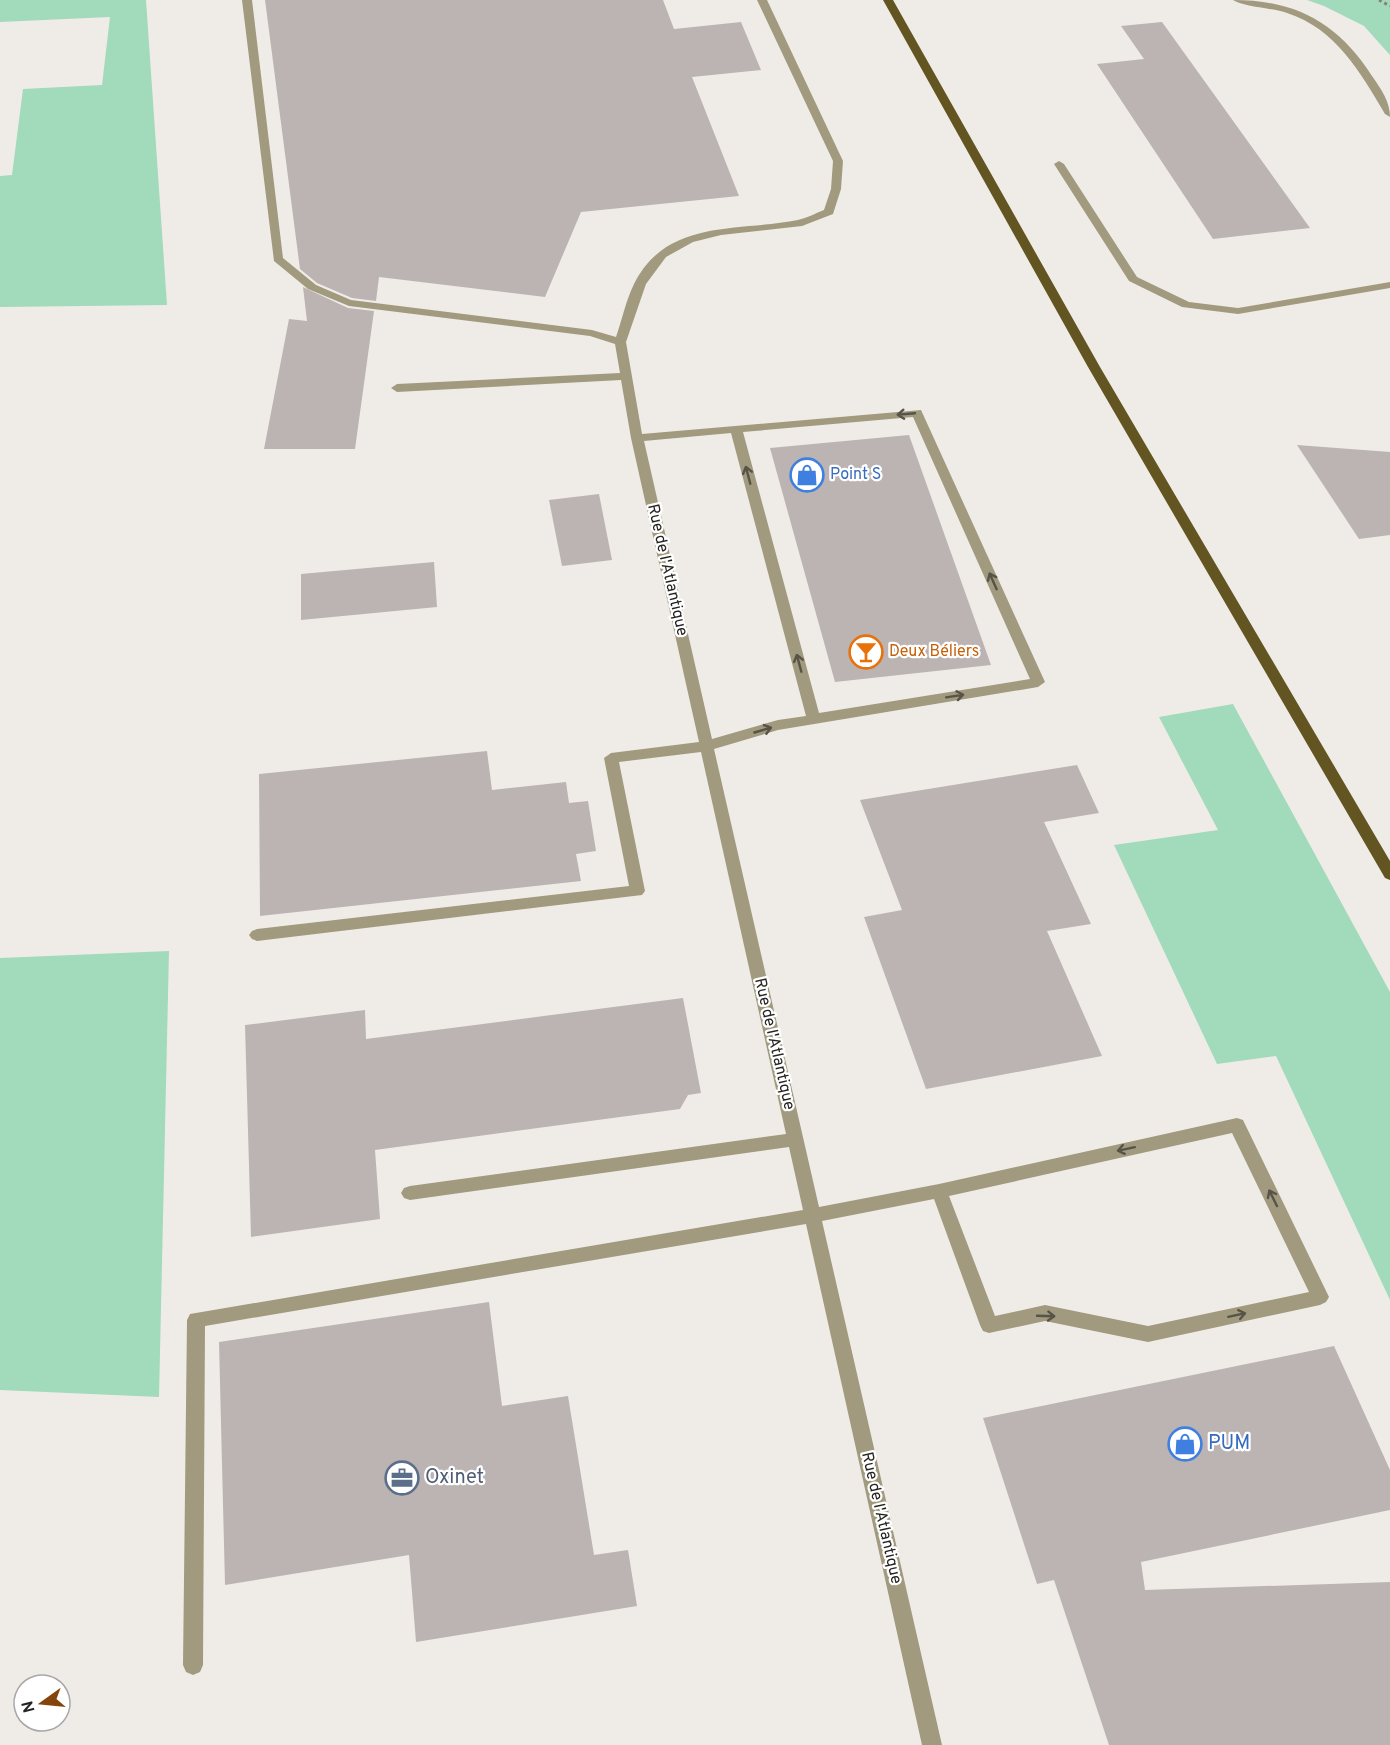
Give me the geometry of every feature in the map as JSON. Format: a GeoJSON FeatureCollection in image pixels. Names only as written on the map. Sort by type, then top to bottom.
{"type":"FeatureCollection","features":[{"type":"Feature","properties":{"kind":"main road"},"geometry":{"type":"LineString","coordinates":[[888,0],[1094,366],[1390,874]]}},
{"type":"Feature","properties":{"kind":"street"},"geometry":{"type":"LineString","coordinates":[[247,0],[278,259],[312,287],[349,303],[592,333],[620,342],[640,284],[662,255],[689,239],[721,232],[802,223],[829,212],[836,189],[838,161],[762,0]]}},
{"type":"Feature","properties":{"kind":"street"},"geometry":{"type":"LineString","coordinates":[[1238,0],[1285,7],[1313,19],[1342,43],[1369,77],[1390,114]]}},
{"type":"Feature","properties":{"kind":"street"},"geometry":{"type":"LineString","coordinates":[[1059,164],[1133,279],[1186,306],[1238,311],[1390,285]]}},
{"type":"Feature","properties":{"kind":"street","name":"Rue de l'Atlantique"},"geometry":{"type":"LineString","coordinates":[[620,342],[637,438],[932,1745]]}},
{"type":"Feature","properties":{"kind":"street"},"geometry":{"type":"LineString","coordinates":[[397,388],[626,376]]}},
{"type":"Feature","properties":{"kind":"street"},"geometry":{"type":"LineString","coordinates":[[257,936],[637,891],[611,758],[707,746],[778,725],[1038,682],[917,413],[637,438]]}},
{"type":"Feature","properties":{"kind":"street"},"geometry":{"type":"LineString","coordinates":[[736,429],[814,720]]}},
{"type":"Feature","properties":{"kind":"street"},"geometry":{"type":"LineString","coordinates":[[193,1665],[196,1320],[812,1216],[939,1191],[1237,1125],[1320,1297],[1148,1334],[1045,1313],[989,1325],[939,1191]]}},
{"type":"Feature","properties":{"kind":"street"},"geometry":{"type":"LineString","coordinates":[[410,1193],[796,1139]]}},
{"type":"Feature","properties":{"kind":"path"},"geometry":{"type":"LineString","coordinates":[[1379,0],[1390,6]]}},
{"type":"Feature","properties":{"kind":"green space"},"geometry":{"type":"Polygon","coordinates":[[[0,0],[146,0],[167,305],[0,307],[0,176],[12,175],[23,89],[102,85],[110,17],[0,22],[0,0]]]}},
{"type":"Feature","properties":{"kind":"green space"},"geometry":{"type":"Polygon","coordinates":[[[1307,0],[1390,0],[1390,55],[1364,26],[1307,0]]]}},
{"type":"Feature","properties":{"kind":"green space"},"geometry":{"type":"Polygon","coordinates":[[[1233,704],[1390,992],[1390,1300],[1276,1056],[1217,1064],[1114,845],[1218,830],[1159,717],[1233,704]]]}},
{"type":"Feature","properties":{"kind":"green space"},"geometry":{"type":"Polygon","coordinates":[[[169,951],[159,1397],[0,1390],[0,958],[169,951]]]}},
{"type":"Feature","properties":{"kind":"building"},"geometry":{"type":"Polygon","coordinates":[[[265,0],[663,0],[674,29],[741,22],[761,70],[692,77],[739,196],[581,212],[545,297],[379,277],[376,301],[352,298],[317,283],[300,269],[265,0]]]}},
{"type":"Feature","properties":{"kind":"building"},"geometry":{"type":"Polygon","coordinates":[[[1162,22],[1310,228],[1213,239],[1097,64],[1144,59],[1121,26],[1162,22]]]}},
{"type":"Feature","properties":{"kind":"building"},"geometry":{"type":"Polygon","coordinates":[[[303,287],[348,308],[374,311],[355,449],[264,449],[289,319],[307,321],[303,287]]]}},
{"type":"Feature","properties":{"kind":"building"},"geometry":{"type":"Polygon","coordinates":[[[909,435],[991,665],[835,682],[770,448],[909,435]]]}},
{"type":"Feature","properties":{"kind":"building"},"geometry":{"type":"Polygon","coordinates":[[[1297,445],[1390,452],[1390,535],[1359,539],[1297,445]]]}},
{"type":"Feature","properties":{"kind":"building"},"geometry":{"type":"Polygon","coordinates":[[[599,494],[612,560],[562,566],[549,500],[599,494]]]}},
{"type":"Feature","properties":{"kind":"building"},"geometry":{"type":"Polygon","coordinates":[[[434,562],[437,607],[301,620],[301,574],[434,562]]]}},
{"type":"Feature","properties":{"kind":"building"},"geometry":{"type":"Polygon","coordinates":[[[487,751],[492,790],[566,782],[569,803],[588,801],[596,851],[576,854],[581,881],[260,916],[259,774],[487,751]]]}},
{"type":"Feature","properties":{"kind":"building"},"geometry":{"type":"Polygon","coordinates":[[[1077,765],[1099,813],[1044,822],[1091,924],[1047,931],[1102,1056],[926,1089],[864,917],[902,910],[860,800],[1077,765]]]}},
{"type":"Feature","properties":{"kind":"building"},"geometry":{"type":"Polygon","coordinates":[[[683,998],[701,1093],[688,1095],[680,1109],[375,1150],[380,1219],[251,1237],[245,1025],[365,1010],[366,1039],[683,998]]]}},
{"type":"Feature","properties":{"kind":"building","name":"Oxinet"},"geometry":{"type":"Polygon","coordinates":[[[489,1302],[502,1406],[568,1396],[594,1555],[628,1550],[637,1606],[416,1642],[409,1555],[225,1585],[219,1342],[489,1302]]]}},
{"type":"Feature","properties":{"kind":"building"},"geometry":{"type":"Polygon","coordinates":[[[1334,1346],[1390,1470],[1390,1510],[1141,1562],[1145,1590],[1390,1582],[1390,1745],[1109,1745],[1054,1580],[1037,1584],[983,1418],[1334,1346]]]}},
{"type":"Feature","properties":{"kind":"place","name":"Point S"},"geometry":{"type":"Point","coordinates":[807,475]}},
{"type":"Feature","properties":{"kind":"place","name":"Deux Béliers"},"geometry":{"type":"Point","coordinates":[866,652]}},
{"type":"Feature","properties":{"kind":"place","name":"PUM"},"geometry":{"type":"Point","coordinates":[1185,1444]}},
{"type":"Feature","properties":{"kind":"place","name":"Oxinet"},"geometry":{"type":"Point","coordinates":[402,1478]}}]}
